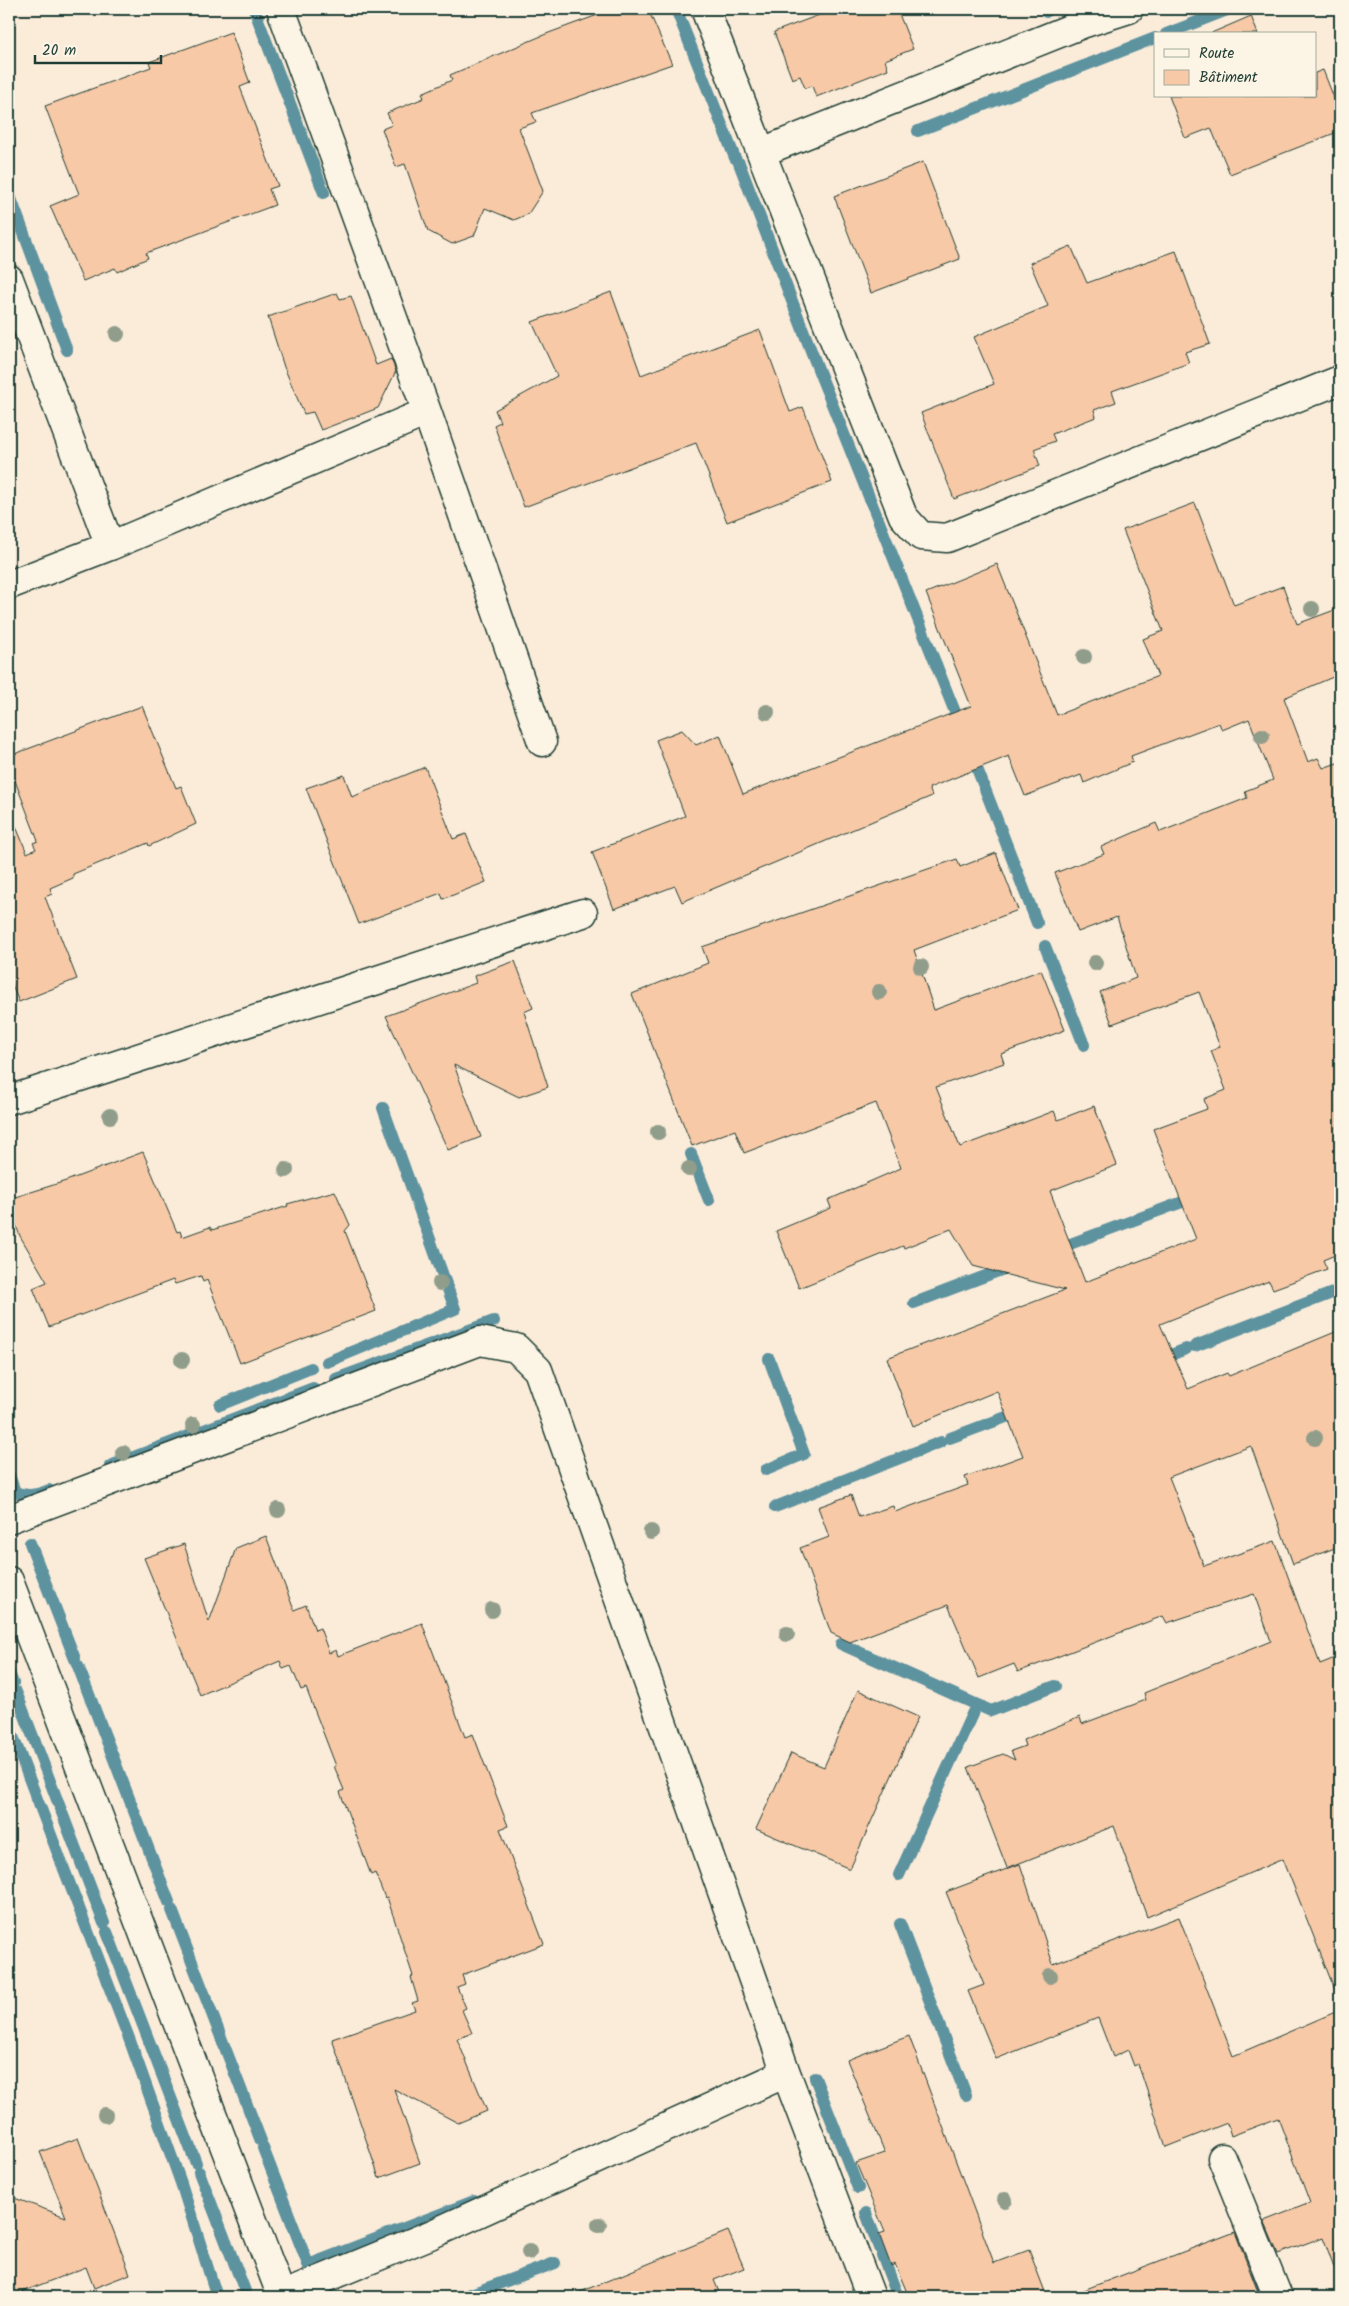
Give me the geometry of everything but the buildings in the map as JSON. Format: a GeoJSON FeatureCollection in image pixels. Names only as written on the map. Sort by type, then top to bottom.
{"type":"FeatureCollection","features":[{"type":"Feature","properties":{"kind":"street"},"geometry":{"type":"LineString","coordinates":[[281,9],[427,412],[542,742]]}},
{"type":"Feature","properties":{"kind":"street"},"geometry":{"type":"LineString","coordinates":[[705,9],[903,516],[921,536],[947,538],[1340,380]]}},
{"type":"Feature","properties":{"kind":"street"},"geometry":{"type":"LineString","coordinates":[[762,152],[1079,16],[1129,9]]}},
{"type":"Feature","properties":{"kind":"street"},"geometry":{"type":"LineString","coordinates":[[9,279],[110,546]]}},
{"type":"Feature","properties":{"kind":"street"},"geometry":{"type":"LineString","coordinates":[[9,585],[110,546],[427,412]]}},
{"type":"Feature","properties":{"kind":"street"},"geometry":{"type":"LineString","coordinates":[[9,1100],[583,913]]}},
{"type":"Feature","properties":{"kind":"street"},"geometry":{"type":"LineString","coordinates":[[9,1519],[480,1341],[516,1348],[538,1370],[786,2074],[872,2297]]}},
{"type":"Feature","properties":{"kind":"street"},"geometry":{"type":"LineString","coordinates":[[9,1582],[281,2297],[430,2235],[786,2074]]}},
{"type":"Feature","properties":{"kind":"street"},"geometry":{"type":"LineString","coordinates":[[1222,2158],[1278,2297]]}},
{"type":"Feature","properties":{"kind":"waterway"},"geometry":{"type":"LineString","coordinates":[[254,9],[324,193]]}},
{"type":"Feature","properties":{"kind":"waterway"},"geometry":{"type":"LineString","coordinates":[[676,9],[735,158]]}},
{"type":"Feature","properties":{"kind":"waterway"},"geometry":{"type":"LineString","coordinates":[[1171,32],[1230,9]]}},
{"type":"Feature","properties":{"kind":"waterway"},"geometry":{"type":"LineString","coordinates":[[918,131],[1154,38]]}},
{"type":"Feature","properties":{"kind":"waterway"},"geometry":{"type":"LineString","coordinates":[[739,163],[820,374],[961,727]]}},
{"type":"Feature","properties":{"kind":"waterway"},"geometry":{"type":"LineString","coordinates":[[9,193],[67,350]]}},
{"type":"Feature","properties":{"kind":"waterway"},"geometry":{"type":"LineString","coordinates":[[971,753],[1037,923]]}},
{"type":"Feature","properties":{"kind":"waterway"},"geometry":{"type":"LineString","coordinates":[[1045,946],[1084,1045]]}},
{"type":"Feature","properties":{"kind":"waterway"},"geometry":{"type":"LineString","coordinates":[[327,1362],[455,1309],[383,1108]]}},
{"type":"Feature","properties":{"kind":"waterway"},"geometry":{"type":"LineString","coordinates":[[691,1154],[709,1200]]}},
{"type":"Feature","properties":{"kind":"waterway"},"geometry":{"type":"LineString","coordinates":[[1054,1250],[1185,1201]]}},
{"type":"Feature","properties":{"kind":"waterway"},"geometry":{"type":"LineString","coordinates":[[914,1303],[1012,1266]]}},
{"type":"Feature","properties":{"kind":"waterway"},"geometry":{"type":"LineString","coordinates":[[1195,1346],[1340,1290]]}},
{"type":"Feature","properties":{"kind":"waterway"},"geometry":{"type":"LineString","coordinates":[[336,1379],[494,1321]]}},
{"type":"Feature","properties":{"kind":"waterway"},"geometry":{"type":"LineString","coordinates":[[1158,1360],[1186,1349]]}},
{"type":"Feature","properties":{"kind":"waterway"},"geometry":{"type":"LineString","coordinates":[[766,1470],[804,1454],[769,1359]]}},
{"type":"Feature","properties":{"kind":"waterway"},"geometry":{"type":"LineString","coordinates":[[220,1405],[311,1368]]}},
{"type":"Feature","properties":{"kind":"waterway"},"geometry":{"type":"LineString","coordinates":[[110,1466],[313,1388]]}},
{"type":"Feature","properties":{"kind":"waterway"},"geometry":{"type":"LineString","coordinates":[[950,1438],[1022,1411]]}},
{"type":"Feature","properties":{"kind":"waterway"},"geometry":{"type":"LineString","coordinates":[[775,1507],[941,1442]]}},
{"type":"Feature","properties":{"kind":"waterway"},"geometry":{"type":"LineString","coordinates":[[9,1475],[15,1492],[32,1495],[49,1490]]}},
{"type":"Feature","properties":{"kind":"waterway"},"geometry":{"type":"LineString","coordinates":[[30,1543],[75,1659]]}},
{"type":"Feature","properties":{"kind":"waterway"},"geometry":{"type":"LineString","coordinates":[[841,1644],[991,1711],[1055,1686]]}},
{"type":"Feature","properties":{"kind":"waterway"},"geometry":{"type":"LineString","coordinates":[[78,1666],[169,1902]]}},
{"type":"Feature","properties":{"kind":"waterway"},"geometry":{"type":"LineString","coordinates":[[9,1673],[13,1683]]}},
{"type":"Feature","properties":{"kind":"waterway"},"geometry":{"type":"LineString","coordinates":[[16,1692],[104,1923]]}},
{"type":"Feature","properties":{"kind":"waterway"},"geometry":{"type":"LineString","coordinates":[[899,1875],[973,1712]]}},
{"type":"Feature","properties":{"kind":"waterway"},"geometry":{"type":"LineString","coordinates":[[9,1726],[37,1799]]}},
{"type":"Feature","properties":{"kind":"waterway"},"geometry":{"type":"LineString","coordinates":[[39,1804],[130,2041],[181,2183],[217,2297]]}},
{"type":"Feature","properties":{"kind":"waterway"},"geometry":{"type":"LineString","coordinates":[[172,1910],[261,2141]]}},
{"type":"Feature","properties":{"kind":"waterway"},"geometry":{"type":"LineString","coordinates":[[900,1924],[966,2095]]}},
{"type":"Feature","properties":{"kind":"waterway"},"geometry":{"type":"LineString","coordinates":[[107,1932],[196,2163]]}},
{"type":"Feature","properties":{"kind":"waterway"},"geometry":{"type":"LineString","coordinates":[[815,2078],[858,2188]]}},
{"type":"Feature","properties":{"kind":"waterway"},"geometry":{"type":"LineString","coordinates":[[263,2148],[311,2272]]}},
{"type":"Feature","properties":{"kind":"waterway"},"geometry":{"type":"LineString","coordinates":[[199,2172],[245,2291]]}},
{"type":"Feature","properties":{"kind":"waterway"},"geometry":{"type":"LineString","coordinates":[[308,2265],[474,2201]]}},
{"type":"Feature","properties":{"kind":"waterway"},"geometry":{"type":"LineString","coordinates":[[866,2213],[879,2248]]}},
{"type":"Feature","properties":{"kind":"waterway"},"geometry":{"type":"LineString","coordinates":[[882,2255],[898,2297]]}},
{"type":"Feature","properties":{"kind":"waterway"},"geometry":{"type":"LineString","coordinates":[[463,2297],[555,2263]]}},
{"type":"Feature","properties":{"kind":"waterway"},"geometry":{"type":"LineString","coordinates":[[1255,2276],[1263,2297]]}}]}
